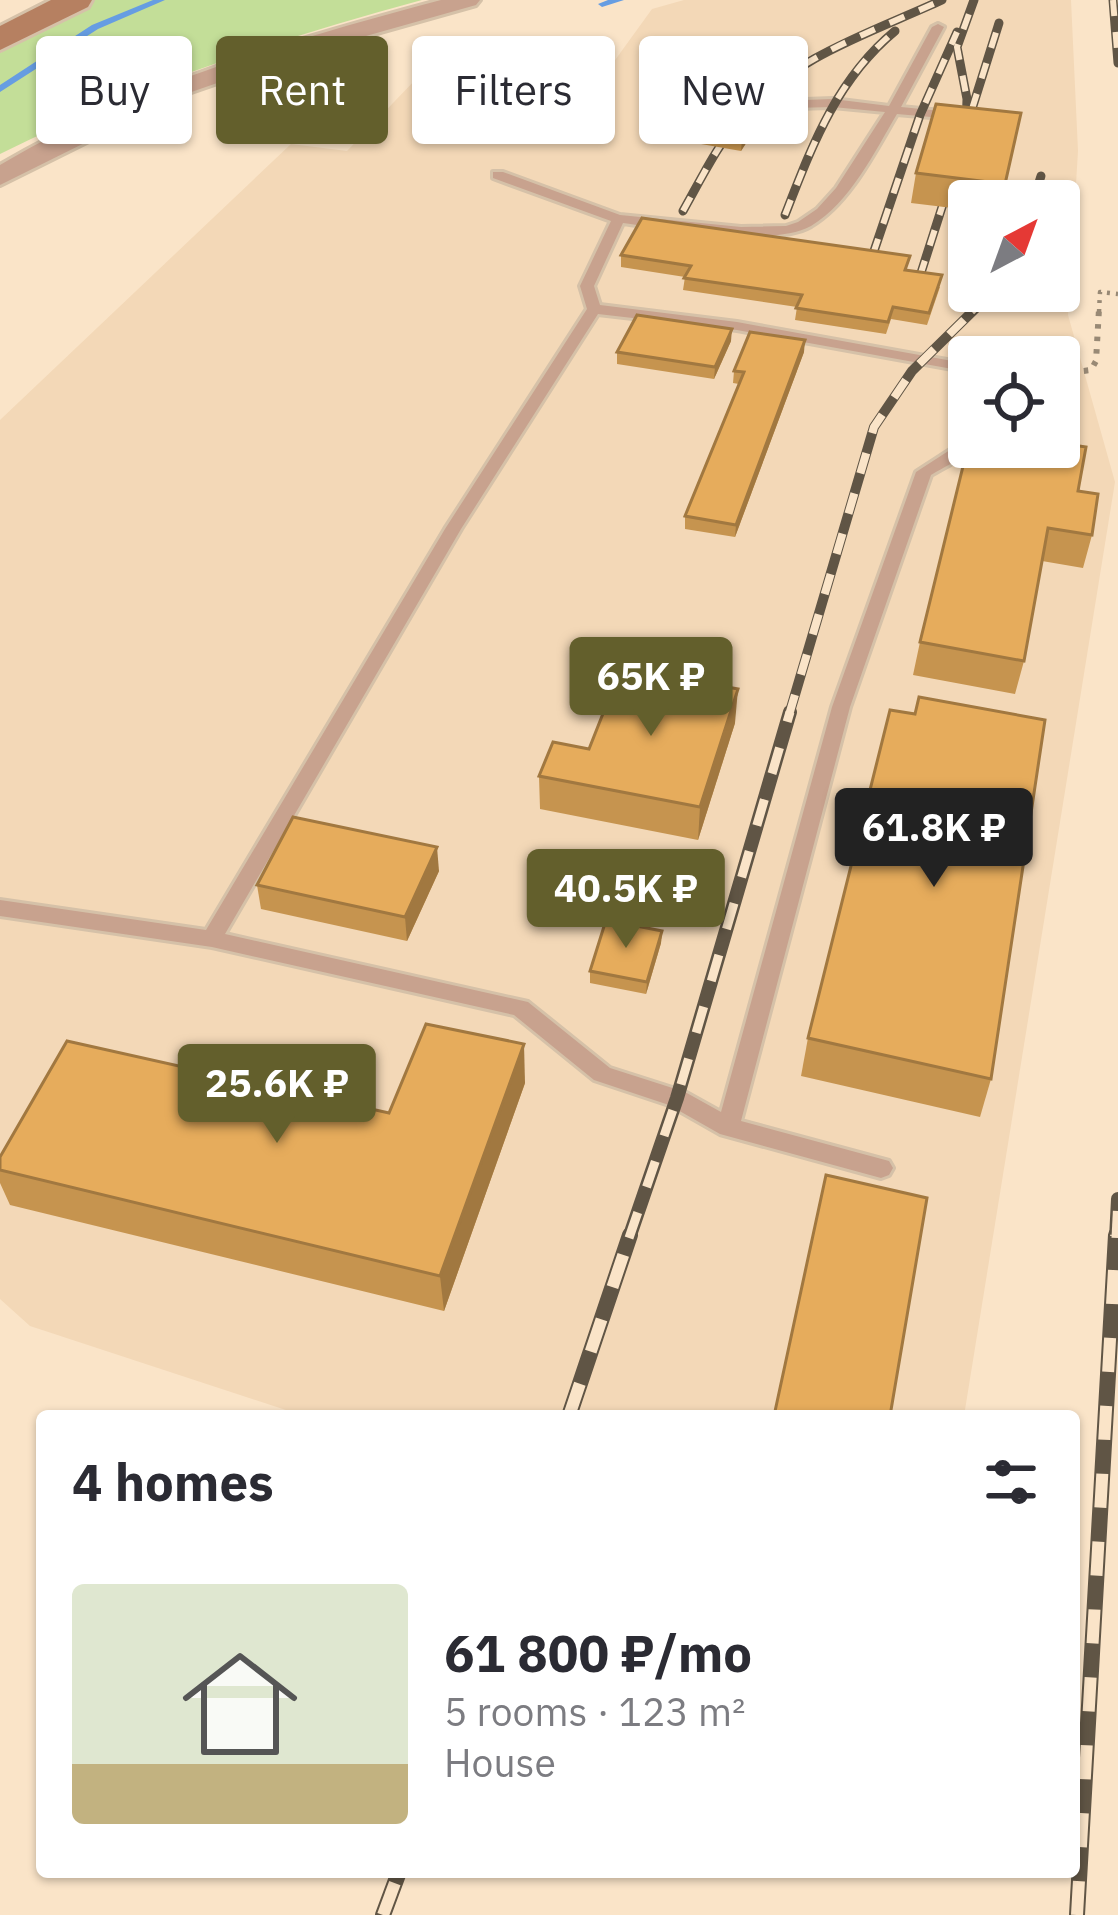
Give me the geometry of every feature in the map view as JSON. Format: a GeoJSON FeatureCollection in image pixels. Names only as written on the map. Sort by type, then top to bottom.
{"type":"FeatureCollection","features":[{"type":"Feature","properties":{"kind":"main road"},"geometry":{"type":"LineString","coordinates":[[0,40],[76,0]]}},
{"type":"Feature","properties":{"kind":"street"},"geometry":{"type":"LineString","coordinates":[[0,177],[80,130],[170,90],[282,52],[467,0]]}},
{"type":"Feature","properties":{"kind":"lane"},"geometry":{"type":"LineString","coordinates":[[498,175],[619,219],[772,232],[802,226],[823,211],[847,182],[938,27]]}},
{"type":"Feature","properties":{"kind":"lane"},"geometry":{"type":"LineString","coordinates":[[808,104],[984,118]]}},
{"type":"Feature","properties":{"kind":"lane"},"geometry":{"type":"LineString","coordinates":[[594,309],[586,286],[619,219]]}},
{"type":"Feature","properties":{"kind":"lane"},"geometry":{"type":"LineString","coordinates":[[594,309],[737,326],[948,364]]}},
{"type":"Feature","properties":{"kind":"lane"},"geometry":{"type":"LineString","coordinates":[[212,939],[453,529],[594,309]]}},
{"type":"Feature","properties":{"kind":"lane"},"geometry":{"type":"LineString","coordinates":[[728,1126],[841,707],[924,472],[948,458]]}},
{"type":"Feature","properties":{"kind":"lane"},"geometry":{"type":"LineString","coordinates":[[0,908],[212,939],[520,1007],[602,1074],[677,1098],[728,1126],[881,1168]]}},
{"type":"Feature","properties":{"kind":"path"},"geometry":{"type":"LineString","coordinates":[[1080,371],[1091,370],[1096,361],[1100,292],[1118,294]]}},
{"type":"Feature","properties":{"kind":"shaded area"},"geometry":{"type":"Polygon","coordinates":[[[684,0],[1071,0],[1076,180],[948,180],[948,312],[1068,312],[1074,336],[948,336],[948,468],[1080,468],[1080,358],[1115,482],[965,1410],[286,1410],[30,1326],[0,1299],[0,420],[291,144],[347,151],[354,144],[388,144],[388,108],[412,83],[412,144],[615,144],[615,60],[652,9],[684,0]]]}},
{"type":"Feature","properties":{"kind":"green space"},"geometry":{"type":"Polygon","coordinates":[[[94,0],[422,0],[299,36],[216,36],[216,63],[192,72],[192,36],[36,36],[36,138],[0,154],[0,53],[94,0]]]}},
{"type":"Feature","properties":{"kind":"building"},"geometry":{"type":"Polygon","coordinates":[[[936,104],[1021,113],[1006,180],[916,173],[936,104]]]}},
{"type":"Feature","properties":{"kind":"building"},"geometry":{"type":"Polygon","coordinates":[[[642,218],[910,256],[905,270],[942,275],[929,313],[893,307],[888,322],[796,308],[802,295],[684,278],[691,266],[621,255],[642,218]]]}},
{"type":"Feature","properties":{"kind":"building"},"geometry":{"type":"Polygon","coordinates":[[[637,315],[732,329],[715,367],[617,352],[637,315]]]}},
{"type":"Feature","properties":{"kind":"building"},"geometry":{"type":"Polygon","coordinates":[[[750,332],[805,340],[736,525],[685,516],[744,372],[734,371],[750,332]]]}},
{"type":"Feature","properties":{"kind":"building"},"geometry":{"type":"Polygon","coordinates":[[[1080,446],[1086,447],[1078,491],[1098,494],[1092,535],[1048,528],[1024,661],[920,642],[963,468],[1080,468],[1080,446]]]}},
{"type":"Feature","properties":{"kind":"building"},"geometry":{"type":"Polygon","coordinates":[[[621,668],[738,689],[700,807],[539,776],[553,742],[589,749],[621,668]]]}},
{"type":"Feature","properties":{"kind":"building"},"geometry":{"type":"Polygon","coordinates":[[[919,697],[1045,720],[991,1079],[808,1038],[890,710],[915,714],[919,697]]]}},
{"type":"Feature","properties":{"kind":"building"},"geometry":{"type":"Polygon","coordinates":[[[293,817],[437,847],[405,917],[257,885],[293,817]]]}},
{"type":"Feature","properties":{"kind":"building"},"geometry":{"type":"Polygon","coordinates":[[[606,920],[662,931],[647,982],[590,971],[606,920]]]}},
{"type":"Feature","properties":{"kind":"building"},"geometry":{"type":"Polygon","coordinates":[[[426,1024],[524,1044],[440,1276],[0,1170],[0,1157],[67,1041],[389,1113],[426,1024]]]}},
{"type":"Feature","properties":{"kind":"building"},"geometry":{"type":"Polygon","coordinates":[[[826,1175],[927,1198],[891,1410],[775,1410],[826,1175]]]}},
{"type":"Feature","properties":{"kind":"waterway"},"geometry":{"type":"LineString","coordinates":[[0,89],[95,27],[161,0]]}},
{"type":"Feature","properties":{"kind":"waterway"},"geometry":{"type":"LineString","coordinates":[[602,4],[620,0]]}},
{"type":"Feature","properties":{"kind":"railway"},"geometry":{"type":"LineString","coordinates":[[683,211],[725,138],[785,77],[942,0]]}},
{"type":"Feature","properties":{"kind":"railway"},"geometry":{"type":"LineString","coordinates":[[920,276],[966,132],[967,99],[957,47],[974,0]]}},
{"type":"Feature","properties":{"kind":"railway"},"geometry":{"type":"LineString","coordinates":[[1113,0],[1118,63]]}},
{"type":"Feature","properties":{"kind":"railway"},"geometry":{"type":"LineString","coordinates":[[972,109],[999,23]]}},
{"type":"Feature","properties":{"kind":"railway"},"geometry":{"type":"LineString","coordinates":[[785,215],[841,93],[895,31]]}},
{"type":"Feature","properties":{"kind":"railway"},"geometry":{"type":"LineString","coordinates":[[873,254],[920,115],[957,32]]}},
{"type":"Feature","properties":{"kind":"railway"},"geometry":{"type":"LineString","coordinates":[[1040,180],[1041,176]]}},
{"type":"Feature","properties":{"kind":"railway"},"geometry":{"type":"LineString","coordinates":[[789,715],[874,427],[912,371],[972,312]]}},
{"type":"Feature","properties":{"kind":"railway"},"geometry":{"type":"LineString","coordinates":[[629,1238],[677,1098],[790,712]]}},
{"type":"Feature","properties":{"kind":"railway"},"geometry":{"type":"LineString","coordinates":[[1116,1238],[1118,1199]]}},
{"type":"Feature","properties":{"kind":"railway"},"geometry":{"type":"LineString","coordinates":[[571,1410],[630,1235]]}},
{"type":"Feature","properties":{"kind":"railway"},"geometry":{"type":"LineString","coordinates":[[1080,1863],[1116,1235]]}},
{"type":"Feature","properties":{"kind":"railway"},"geometry":{"type":"LineString","coordinates":[[383,1915],[397,1878]]}},
{"type":"Feature","properties":{"kind":"railway"},"geometry":{"type":"LineString","coordinates":[[1077,1915],[1079,1878]]}}]}
